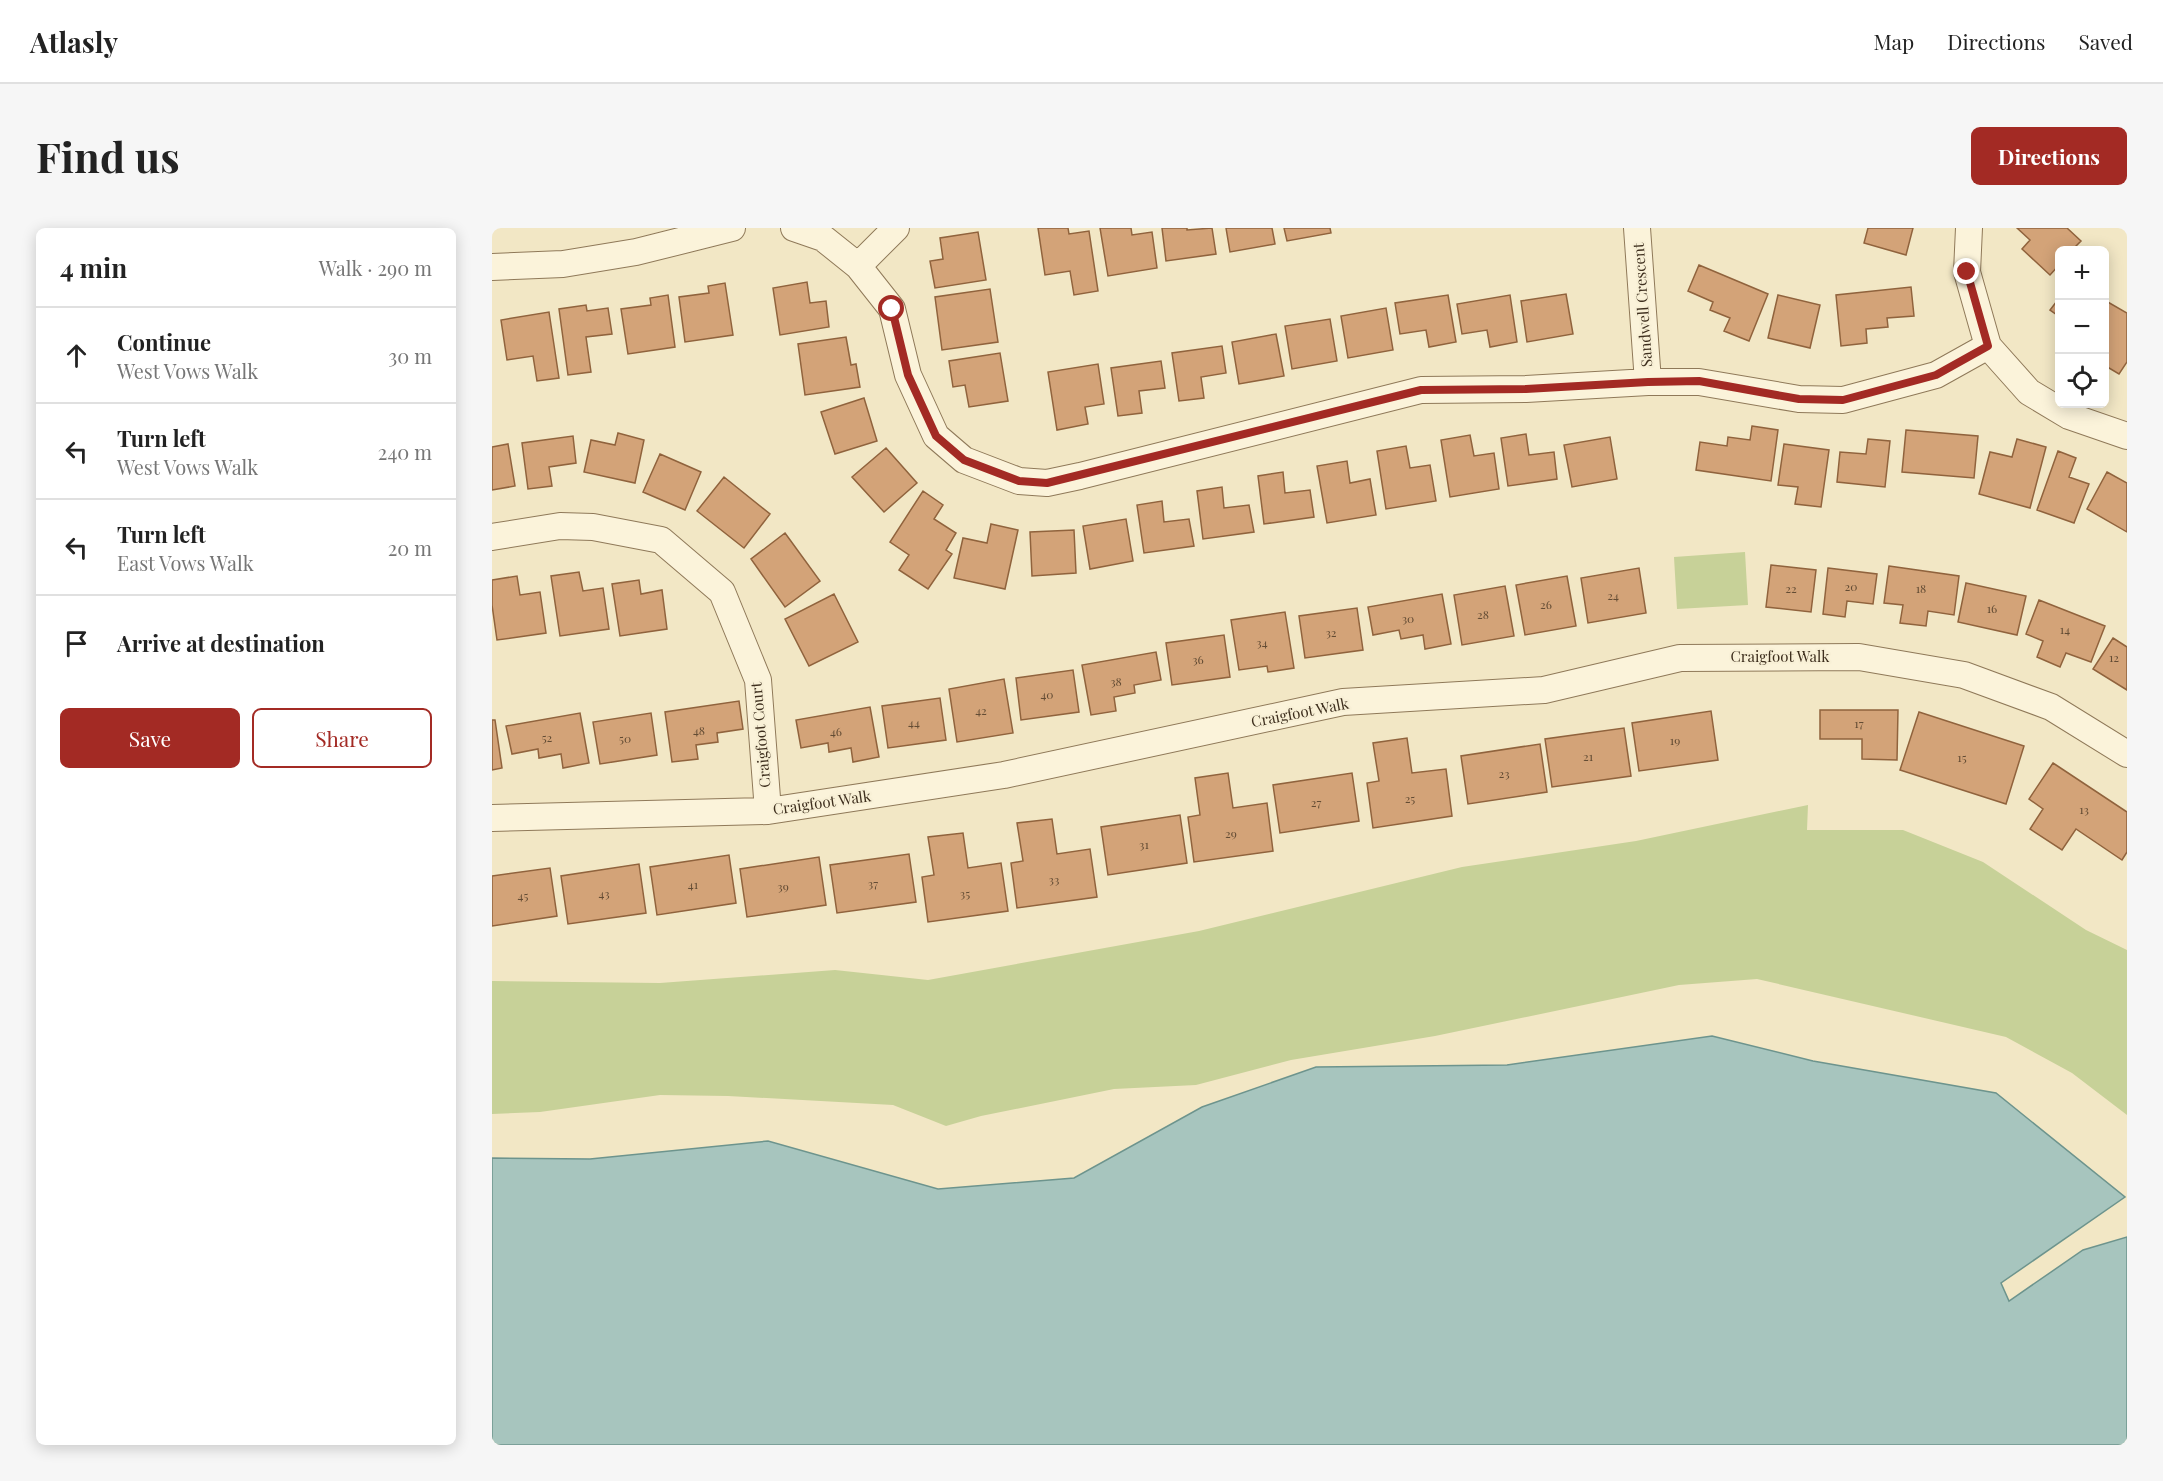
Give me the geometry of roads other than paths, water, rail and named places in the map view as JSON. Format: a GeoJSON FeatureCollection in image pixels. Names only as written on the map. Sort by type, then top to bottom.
{"type":"FeatureCollection","features":[{"type":"Feature","properties":{"kind":"street"},"geometry":{"type":"LineString","coordinates":[[492,267],[562,264],[636,252],[732,228]]}},
{"type":"Feature","properties":{"kind":"street"},"geometry":{"type":"LineString","coordinates":[[794,228],[823,238],[858,266],[892,309],[908,375],[936,436],[964,460],[1019,481],[1047,483],[1080,476],[1421,390],[1526,389],[1699,381],[1799,399],[1843,400],[1936,375],[1988,346]]}},
{"type":"Feature","properties":{"kind":"street"},"geometry":{"type":"LineString","coordinates":[[858,266],[896,228]]}},
{"type":"Feature","properties":{"kind":"street","name":"Sandwell Crescent"},"geometry":{"type":"LineString","coordinates":[[1637,228],[1648,382]]}},
{"type":"Feature","properties":{"kind":"street"},"geometry":{"type":"LineString","coordinates":[[1969,228],[1967,272],[1988,346],[2029,392],[2069,416],[2127,436]]}},
{"type":"Feature","properties":{"kind":"street","name":"Craigfoot Court"},"geometry":{"type":"LineString","coordinates":[[492,537],[571,526],[593,527],[661,540],[722,592],[758,680],[768,811]]}},
{"type":"Feature","properties":{"kind":"street","name":"Craigfoot Walk"},"geometry":{"type":"LineString","coordinates":[[492,818],[768,811],[1004,775],[1344,702],[1544,690],[1680,658],[1859,657],[1964,675],[2051,706],[2127,754]]}},
{"type":"Feature","properties":{"kind":"water"},"geometry":{"type":"Polygon","coordinates":[[[1712,1036],[1813,1061],[1996,1093],[2125,1197],[2001,1283],[2009,1301],[2083,1250],[2127,1237],[2127,1445],[492,1445],[492,1158],[590,1159],[768,1141],[938,1189],[1074,1178],[1202,1107],[1316,1067],[1507,1065],[1712,1036]]]}}]}
